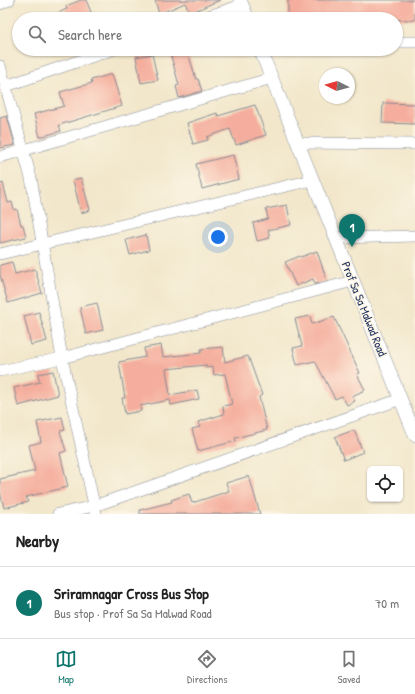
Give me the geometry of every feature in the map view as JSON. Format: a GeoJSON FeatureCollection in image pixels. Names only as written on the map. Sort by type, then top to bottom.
{"type":"FeatureCollection","features":[{"type":"Feature","properties":{"kind":"street"},"geometry":{"type":"LineString","coordinates":[[0,4],[8,0]]}},
{"type":"Feature","properties":{"kind":"street"},"geometry":{"type":"LineString","coordinates":[[217,12],[241,2],[245,12]]}},
{"type":"Feature","properties":{"kind":"street"},"geometry":{"type":"LineString","coordinates":[[403,42],[415,42]]}},
{"type":"Feature","properties":{"kind":"street"},"geometry":{"type":"LineString","coordinates":[[3,81],[90,56]]}},
{"type":"Feature","properties":{"kind":"street","name":"Prof Sa Sa Malwad Road"},"geometry":{"type":"LineString","coordinates":[[263,56],[415,435]]}},
{"type":"Feature","properties":{"kind":"street"},"geometry":{"type":"LineString","coordinates":[[0,66],[31,178],[62,358],[95,510]]}},
{"type":"Feature","properties":{"kind":"street"},"geometry":{"type":"LineString","coordinates":[[0,157],[272,78]]}},
{"type":"Feature","properties":{"kind":"street"},"geometry":{"type":"LineString","coordinates":[[298,143],[415,144]]}},
{"type":"Feature","properties":{"kind":"street"},"geometry":{"type":"LineString","coordinates":[[0,254],[312,180]]}},
{"type":"Feature","properties":{"kind":"street"},"geometry":{"type":"LineString","coordinates":[[336,238],[415,236]]}},
{"type":"Feature","properties":{"kind":"street"},"geometry":{"type":"LineString","coordinates":[[0,371],[62,358],[353,281]]}},
{"type":"Feature","properties":{"kind":"street"},"geometry":{"type":"LineString","coordinates":[[58,514],[95,510],[401,400]]}},
{"type":"Feature","properties":{"kind":"building"},"geometry":{"type":"Polygon","coordinates":[[[81,0],[86,0],[91,12],[60,12],[67,9],[66,6],[81,0]]]}},
{"type":"Feature","properties":{"kind":"building"},"geometry":{"type":"Polygon","coordinates":[[[155,0],[220,0],[192,12],[190,12],[185,3],[164,12],[158,12],[155,0]]]}},
{"type":"Feature","properties":{"kind":"building"},"geometry":{"type":"Polygon","coordinates":[[[288,0],[415,0],[415,20],[403,20],[403,12],[288,12],[288,0]]]}},
{"type":"Feature","properties":{"kind":"building"},"geometry":{"type":"Polygon","coordinates":[[[152,56],[158,80],[141,83],[136,57],[152,56]]]}},
{"type":"Feature","properties":{"kind":"building"},"geometry":{"type":"Polygon","coordinates":[[[171,56],[189,56],[196,79],[198,79],[202,91],[179,98],[176,86],[179,85],[171,56]]]}},
{"type":"Feature","properties":{"kind":"building"},"geometry":{"type":"Polygon","coordinates":[[[112,74],[122,106],[59,125],[61,131],[40,137],[34,114],[64,106],[60,92],[92,83],[91,80],[112,74]]]}},
{"type":"Feature","properties":{"kind":"building"},"geometry":{"type":"Polygon","coordinates":[[[383,103],[415,104],[415,124],[382,123],[383,103]]]}},
{"type":"Feature","properties":{"kind":"building"},"geometry":{"type":"Polygon","coordinates":[[[255,105],[266,135],[236,145],[230,129],[207,137],[208,140],[193,144],[187,123],[217,113],[218,116],[255,105]]]}},
{"type":"Feature","properties":{"kind":"building"},"geometry":{"type":"Polygon","coordinates":[[[7,116],[15,145],[0,148],[0,118],[7,116]]]}},
{"type":"Feature","properties":{"kind":"building"},"geometry":{"type":"Polygon","coordinates":[[[233,155],[239,179],[202,189],[196,164],[233,155]]]}},
{"type":"Feature","properties":{"kind":"building"},"geometry":{"type":"Polygon","coordinates":[[[81,178],[90,210],[81,213],[73,180],[81,178]]]}},
{"type":"Feature","properties":{"kind":"building"},"geometry":{"type":"Polygon","coordinates":[[[3,183],[8,203],[12,202],[14,210],[17,209],[26,237],[0,243],[0,184],[3,183]]]}},
{"type":"Feature","properties":{"kind":"building"},"geometry":{"type":"Polygon","coordinates":[[[287,205],[291,225],[268,230],[270,238],[257,241],[253,223],[268,219],[266,209],[287,205]]]}},
{"type":"Feature","properties":{"kind":"building"},"geometry":{"type":"Polygon","coordinates":[[[146,235],[149,250],[130,255],[126,240],[146,235]]]}},
{"type":"Feature","properties":{"kind":"building"},"geometry":{"type":"Polygon","coordinates":[[[317,251],[327,281],[315,284],[313,279],[296,286],[285,262],[317,251]]]}},
{"type":"Feature","properties":{"kind":"building"},"geometry":{"type":"Polygon","coordinates":[[[12,262],[15,274],[35,269],[42,293],[8,303],[0,275],[0,265],[12,262]]]}},
{"type":"Feature","properties":{"kind":"building"},"geometry":{"type":"Polygon","coordinates":[[[97,303],[103,330],[86,334],[80,307],[97,303]]]}},
{"type":"Feature","properties":{"kind":"building"},"geometry":{"type":"Polygon","coordinates":[[[39,312],[47,341],[31,345],[24,316],[39,312]]]}},
{"type":"Feature","properties":{"kind":"building"},"geometry":{"type":"Polygon","coordinates":[[[310,316],[312,324],[334,317],[360,373],[357,374],[365,390],[352,396],[355,401],[347,405],[342,396],[335,399],[315,361],[297,365],[293,348],[302,346],[295,319],[310,316]]]}},
{"type":"Feature","properties":{"kind":"building"},"geometry":{"type":"Polygon","coordinates":[[[161,345],[163,357],[201,353],[201,349],[223,347],[225,362],[248,356],[262,395],[259,397],[267,430],[235,438],[236,441],[198,451],[192,429],[200,427],[198,422],[224,414],[223,406],[232,404],[225,374],[214,375],[213,367],[206,368],[206,365],[166,369],[170,395],[197,390],[199,399],[171,405],[170,400],[140,406],[141,411],[125,414],[122,398],[125,398],[119,362],[145,357],[144,348],[161,345]]]}},
{"type":"Feature","properties":{"kind":"building"},"geometry":{"type":"Polygon","coordinates":[[[53,371],[58,395],[18,406],[14,388],[40,382],[38,374],[53,371]]]}},
{"type":"Feature","properties":{"kind":"building"},"geometry":{"type":"Polygon","coordinates":[[[62,417],[65,430],[60,431],[66,451],[60,453],[68,487],[26,497],[28,502],[4,508],[0,492],[0,479],[35,471],[29,445],[41,442],[37,422],[62,417]]]}},
{"type":"Feature","properties":{"kind":"building"},"geometry":{"type":"Polygon","coordinates":[[[354,430],[363,452],[344,460],[335,437],[354,430]]]}},
{"type":"Feature","properties":{"kind":"building"},"geometry":{"type":"Polygon","coordinates":[[[249,476],[260,514],[140,514],[140,510],[172,502],[171,500],[189,494],[192,503],[229,491],[226,483],[249,476]]]}},
{"type":"Feature","properties":{"kind":"place","name":"Sriramnagar Cross Bus Stop"},"geometry":{"type":"Point","coordinates":[352,247]}}]}
